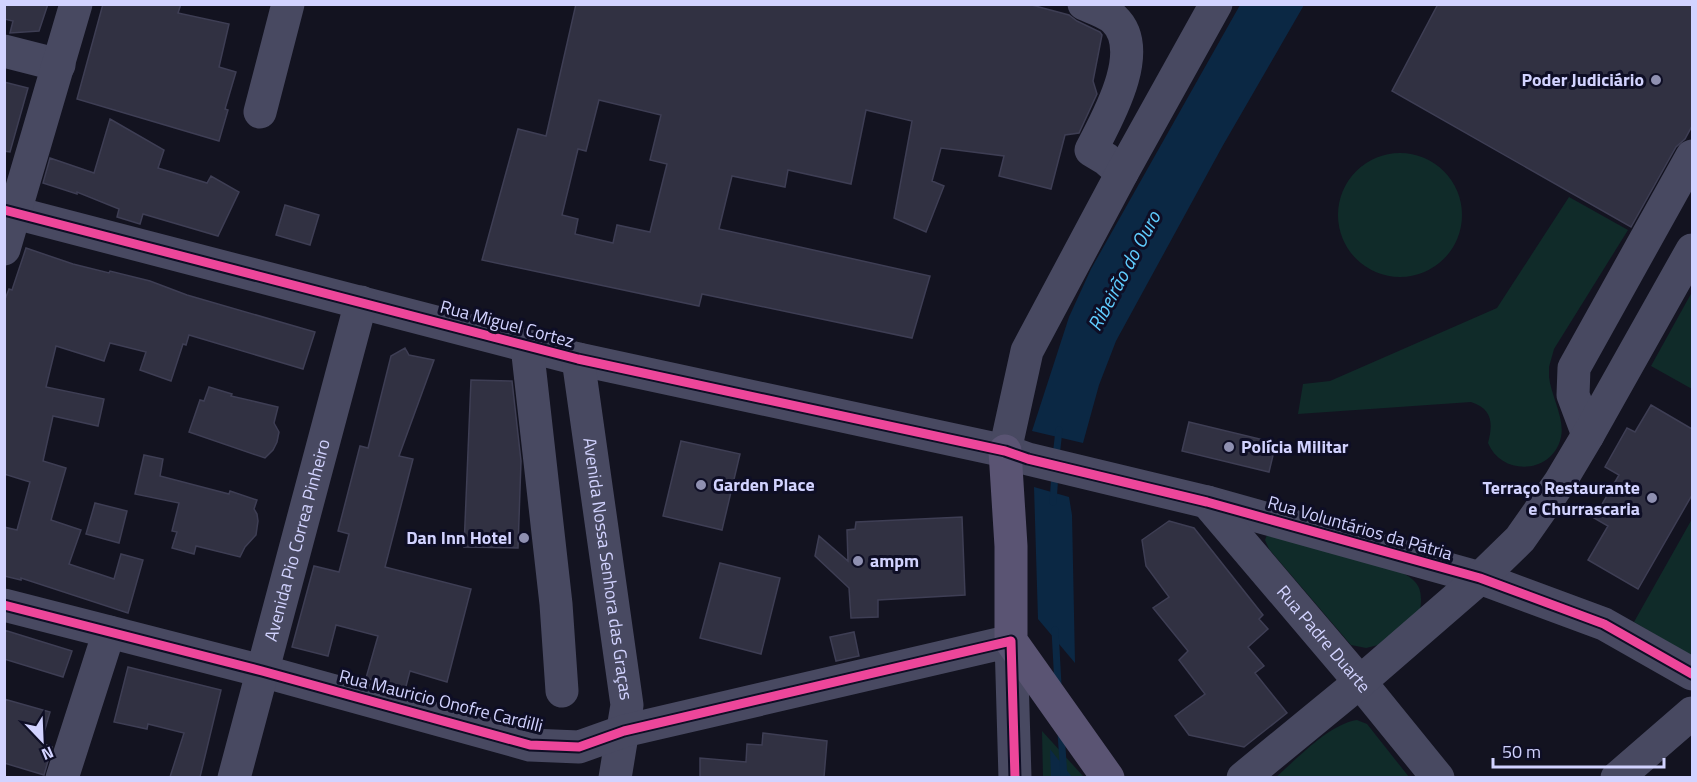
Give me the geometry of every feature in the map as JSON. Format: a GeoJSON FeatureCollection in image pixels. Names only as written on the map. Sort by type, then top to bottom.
{"type":"FeatureCollection","features":[{"type":"Feature","properties":{"kind":"main road"},"geometry":{"type":"LineString","coordinates":[[1017,455],[1011,546],[1011,641],[1106,775]]}},
{"type":"Feature","properties":{"kind":"street"},"geometry":{"type":"LineString","coordinates":[[4,249],[10,212],[59,65],[76,4]]}},
{"type":"Feature","properties":{"kind":"street"},"geometry":{"type":"LineString","coordinates":[[260,112],[288,4]]}},
{"type":"Feature","properties":{"kind":"street"},"geometry":{"type":"LineString","coordinates":[[1084,4],[1113,19],[1122,32],[1126,46],[1122,86],[1091,150],[1122,173]]}},
{"type":"Feature","properties":{"kind":"street"},"geometry":{"type":"LineString","coordinates":[[1017,455],[1027,351],[1216,4]]}},
{"type":"Feature","properties":{"kind":"street"},"geometry":{"type":"LineString","coordinates":[[4,51],[59,65]]}},
{"type":"Feature","properties":{"kind":"street"},"geometry":{"type":"LineString","coordinates":[[1588,435],[1573,395],[1574,368],[1692,156]]}},
{"type":"Feature","properties":{"kind":"street","name":"Rua Miguel Cortez"},"geometry":{"type":"LineString","coordinates":[[10,212],[578,359],[1017,455]]}},
{"type":"Feature","properties":{"kind":"street"},"geometry":{"type":"LineString","coordinates":[[1243,777],[1360,682],[1480,578],[1520,539],[1560,482],[1588,435],[1692,250]]}},
{"type":"Feature","properties":{"kind":"street","name":"Avenida Pio Correa Pinheiro"},"geometry":{"type":"LineString","coordinates":[[234,777],[361,302]]}},
{"type":"Feature","properties":{"kind":"street"},"geometry":{"type":"LineString","coordinates":[[527,346],[556,604],[562,691]]}},
{"type":"Feature","properties":{"kind":"street","name":"Avenida Nossa Senhora das Graças"},"geometry":{"type":"LineString","coordinates":[[578,359],[627,705],[615,777]]}},
{"type":"Feature","properties":{"kind":"street","name":"Rua Voluntários da Pátria"},"geometry":{"type":"LineString","coordinates":[[1017,455],[1207,502],[1480,578],[1604,624],[1692,674]]}},
{"type":"Feature","properties":{"kind":"street","name":"Rua Padre Duarte"},"geometry":{"type":"LineString","coordinates":[[1207,502],[1438,777]]}},
{"type":"Feature","properties":{"kind":"street","name":"Rua Mauricio Onofre Cardilli"},"geometry":{"type":"LineString","coordinates":[[4,604],[262,671],[530,745],[579,747],[624,731],[1011,641]]}},
{"type":"Feature","properties":{"kind":"street"},"geometry":{"type":"LineString","coordinates":[[62,777],[109,632]]}},
{"type":"Feature","properties":{"kind":"street"},"geometry":{"type":"LineString","coordinates":[[1011,641],[1015,777]]}},
{"type":"Feature","properties":{"kind":"street"},"geometry":{"type":"LineString","coordinates":[[1617,777],[1692,713]]}},
{"type":"Feature","properties":{"kind":"green space"},"geometry":{"type":"Polygon","coordinates":[[[1400,153],[1424,158],[1435,163],[1444,171],[1452,180],[1457,191],[1462,215],[1457,239],[1452,250],[1444,259],[1435,267],[1424,272],[1400,277],[1376,272],[1365,267],[1356,259],[1348,250],[1343,239],[1338,215],[1343,191],[1348,180],[1356,171],[1365,163],[1376,158],[1400,153]]]}},
{"type":"Feature","properties":{"kind":"green space"},"geometry":{"type":"Polygon","coordinates":[[[1569,197],[1628,230],[1554,349],[1549,377],[1562,430],[1556,449],[1548,458],[1527,467],[1504,462],[1488,443],[1491,430],[1490,418],[1484,409],[1471,402],[1298,414],[1303,384],[1330,381],[1497,308],[1569,197]]]}},
{"type":"Feature","properties":{"kind":"green space"},"geometry":{"type":"Polygon","coordinates":[[[1692,292],[1692,389],[1651,366],[1692,292]]]}},
{"type":"Feature","properties":{"kind":"green space"},"geometry":{"type":"Polygon","coordinates":[[[1692,519],[1692,656],[1634,622],[1692,519]]]}},
{"type":"Feature","properties":{"kind":"green space"},"geometry":{"type":"Polygon","coordinates":[[[1267,535],[1401,572],[1419,587],[1420,611],[1378,645],[1366,648],[1351,645],[1269,549],[1265,540],[1267,535]]]}},
{"type":"Feature","properties":{"kind":"green space"},"geometry":{"type":"Polygon","coordinates":[[[1357,720],[1367,724],[1409,777],[1276,777],[1325,735],[1335,728],[1357,720]]]}},
{"type":"Feature","properties":{"kind":"green space"},"geometry":{"type":"Polygon","coordinates":[[[1042,731],[1083,776],[1084,777],[1043,777],[1042,731]]]}},
{"type":"Feature","properties":{"kind":"water"},"geometry":{"type":"Polygon","coordinates":[[[1240,5],[1304,5],[1222,147],[1116,341],[1099,385],[1083,443],[1032,431],[1069,317],[1091,269],[1240,5]]]}},
{"type":"Feature","properties":{"kind":"water"},"geometry":{"type":"Polygon","coordinates":[[[1034,487],[1069,497],[1072,515],[1075,663],[1038,619],[1034,487]]]}},
{"type":"Feature","properties":{"kind":"water"},"geometry":{"type":"Polygon","coordinates":[[[1050,749],[1072,777],[1051,777],[1050,749]]]}},
{"type":"Feature","properties":{"kind":"building"},"geometry":{"type":"Polygon","coordinates":[[[4,4],[48,4],[39,31],[10,33],[13,21],[4,19],[4,4]]]}},
{"type":"Feature","properties":{"kind":"building"},"geometry":{"type":"Polygon","coordinates":[[[103,4],[181,4],[178,13],[229,24],[219,67],[236,72],[225,109],[228,110],[219,141],[77,99],[103,4]]]}},
{"type":"Feature","properties":{"kind":"building"},"geometry":{"type":"Polygon","coordinates":[[[576,4],[1028,4],[1069,15],[1102,35],[1093,81],[1097,94],[1079,133],[1065,135],[1051,189],[999,176],[1004,156],[941,148],[932,181],[944,186],[926,232],[894,218],[912,121],[866,110],[851,184],[788,170],[785,187],[732,176],[719,229],[930,276],[912,338],[702,294],[699,306],[482,260],[518,129],[546,136],[576,4]],[[599,100],[586,151],[578,149],[562,215],[578,219],[575,234],[613,243],[617,225],[650,232],[667,164],[650,160],[661,115],[599,100]]]}},
{"type":"Feature","properties":{"kind":"building"},"geometry":{"type":"Polygon","coordinates":[[[1438,4],[1692,4],[1692,126],[1685,139],[1676,147],[1631,227],[1392,91],[1438,4]]]}},
{"type":"Feature","properties":{"kind":"building"},"geometry":{"type":"Polygon","coordinates":[[[4,82],[28,88],[10,152],[4,151],[4,82]]]}},
{"type":"Feature","properties":{"kind":"building"},"geometry":{"type":"Polygon","coordinates":[[[110,119],[164,150],[158,168],[207,183],[211,176],[239,192],[218,236],[143,214],[140,224],[117,217],[119,209],[77,192],[77,194],[43,183],[50,158],[94,173],[110,119]]]}},
{"type":"Feature","properties":{"kind":"building"},"geometry":{"type":"Polygon","coordinates":[[[285,205],[319,215],[310,245],[276,235],[285,205]]]}},
{"type":"Feature","properties":{"kind":"building"},"geometry":{"type":"Polygon","coordinates":[[[26,248],[73,264],[150,281],[187,295],[315,332],[303,369],[189,335],[186,345],[183,344],[171,381],[140,370],[146,352],[110,343],[104,361],[56,346],[46,387],[104,399],[98,426],[53,416],[43,461],[66,468],[51,520],[81,530],[69,564],[114,579],[121,554],[143,560],[128,613],[21,578],[21,580],[4,576],[4,527],[17,530],[30,482],[4,474],[4,302],[9,289],[12,290],[26,248]]]}},
{"type":"Feature","properties":{"kind":"building"},"geometry":{"type":"Polygon","coordinates":[[[405,348],[409,355],[434,360],[399,456],[413,459],[385,567],[471,589],[447,682],[410,671],[405,690],[366,678],[378,636],[336,625],[328,656],[292,647],[314,566],[339,572],[349,534],[338,531],[360,446],[368,448],[391,356],[405,348]]]}},
{"type":"Feature","properties":{"kind":"building"},"geometry":{"type":"Polygon","coordinates":[[[471,380],[512,381],[521,461],[518,548],[464,547],[471,380]]]}},
{"type":"Feature","properties":{"kind":"building"},"geometry":{"type":"Polygon","coordinates":[[[209,387],[232,394],[231,396],[278,407],[274,423],[279,432],[277,442],[265,458],[189,432],[200,400],[204,401],[209,387]]]}},
{"type":"Feature","properties":{"kind":"building","name":"Terraço Restaurante e Churrascaria"},"geometry":{"type":"Polygon","coordinates":[[[1651,405],[1692,429],[1692,495],[1638,589],[1588,560],[1608,526],[1594,518],[1619,475],[1605,467],[1627,428],[1635,432],[1651,405]]]}},
{"type":"Feature","properties":{"kind":"building","name":"Polícia Militar"},"geometry":{"type":"Polygon","coordinates":[[[1189,422],[1276,443],[1269,472],[1182,451],[1189,422]]]}},
{"type":"Feature","properties":{"kind":"building","name":"Garden Place"},"geometry":{"type":"Polygon","coordinates":[[[681,441],[740,454],[722,530],[663,516],[681,441]]]}},
{"type":"Feature","properties":{"kind":"building"},"geometry":{"type":"Polygon","coordinates":[[[144,455],[163,459],[160,476],[229,494],[230,491],[257,500],[254,509],[258,521],[256,535],[245,547],[240,557],[196,546],[194,554],[172,548],[177,532],[172,531],[179,503],[135,494],[144,455]]]}},
{"type":"Feature","properties":{"kind":"building"},"geometry":{"type":"Polygon","coordinates":[[[95,503],[127,511],[119,543],[86,534],[95,503]]]}},
{"type":"Feature","properties":{"kind":"building"},"geometry":{"type":"Polygon","coordinates":[[[962,517],[965,595],[878,600],[878,617],[851,618],[849,588],[815,556],[819,536],[848,561],[847,530],[855,529],[856,522],[962,517]]]}},
{"type":"Feature","properties":{"kind":"building"},"geometry":{"type":"Polygon","coordinates":[[[1169,521],[1194,528],[1263,615],[1259,619],[1268,629],[1248,647],[1264,666],[1255,673],[1287,713],[1244,747],[1189,735],[1175,716],[1205,694],[1179,660],[1188,651],[1153,608],[1169,597],[1146,566],[1142,540],[1169,521]]]}},
{"type":"Feature","properties":{"kind":"building"},"geometry":{"type":"Polygon","coordinates":[[[720,563],[780,578],[761,654],[700,638],[720,563]]]}},
{"type":"Feature","properties":{"kind":"building"},"geometry":{"type":"Polygon","coordinates":[[[4,630],[72,651],[63,677],[4,659],[4,630]]]}},
{"type":"Feature","properties":{"kind":"building"},"geometry":{"type":"Polygon","coordinates":[[[854,632],[859,656],[836,661],[830,637],[854,632]]]}},
{"type":"Feature","properties":{"kind":"building"},"geometry":{"type":"Polygon","coordinates":[[[128,667],[221,690],[200,777],[170,777],[184,733],[148,724],[147,729],[114,722],[128,667]]]}},
{"type":"Feature","properties":{"kind":"building"},"geometry":{"type":"Polygon","coordinates":[[[4,699],[50,712],[41,743],[52,747],[44,775],[4,763],[4,699]]]}},
{"type":"Feature","properties":{"kind":"building"},"geometry":{"type":"Polygon","coordinates":[[[763,733],[827,741],[824,777],[700,777],[700,758],[746,762],[747,744],[762,745],[763,733]]]}},
{"type":"Feature","properties":{"kind":"waterway","name":"Ribeirão do Ouro"},"geometry":{"type":"LineString","coordinates":[[1056,457],[1059,430]]}},
{"type":"Feature","properties":{"kind":"waterway","name":"Ribeirão do Ouro"},"geometry":{"type":"LineString","coordinates":[[1053,502],[1055,474]]}},
{"type":"Feature","properties":{"kind":"waterway","name":"Ribeirão do Ouro"},"geometry":{"type":"LineString","coordinates":[[1055,630],[1058,685]]}},
{"type":"Feature","properties":{"kind":"waterway","name":"Ribeirão do Ouro"},"geometry":{"type":"LineString","coordinates":[[1061,732],[1064,778]]}},
{"type":"Feature","properties":{"kind":"cycle path"},"geometry":{"type":"LineString","coordinates":[[4,210],[578,359],[1005,451],[1028,459],[1207,502],[1480,578],[1604,624],[1692,674]]}},
{"type":"Feature","properties":{"kind":"cycle path"},"geometry":{"type":"LineString","coordinates":[[4,605],[262,671],[530,745],[579,747],[624,731],[1011,641],[1015,778]]}},
{"type":"Feature","properties":{"kind":"place","name":"Poder Judiciário"},"geometry":{"type":"Point","coordinates":[1656,80]}},
{"type":"Feature","properties":{"kind":"place","name":"Polícia Militar"},"geometry":{"type":"Point","coordinates":[1229,447]}},
{"type":"Feature","properties":{"kind":"place","name":"Garden Place"},"geometry":{"type":"Point","coordinates":[701,485]}},
{"type":"Feature","properties":{"kind":"place","name":"Terraço Restaurante e Churrascaria"},"geometry":{"type":"Point","coordinates":[1652,498]}},
{"type":"Feature","properties":{"kind":"place","name":"Dan Inn Hotel"},"geometry":{"type":"Point","coordinates":[524,538]}},
{"type":"Feature","properties":{"kind":"place","name":"ampm"},"geometry":{"type":"Point","coordinates":[858,561]}}]}
